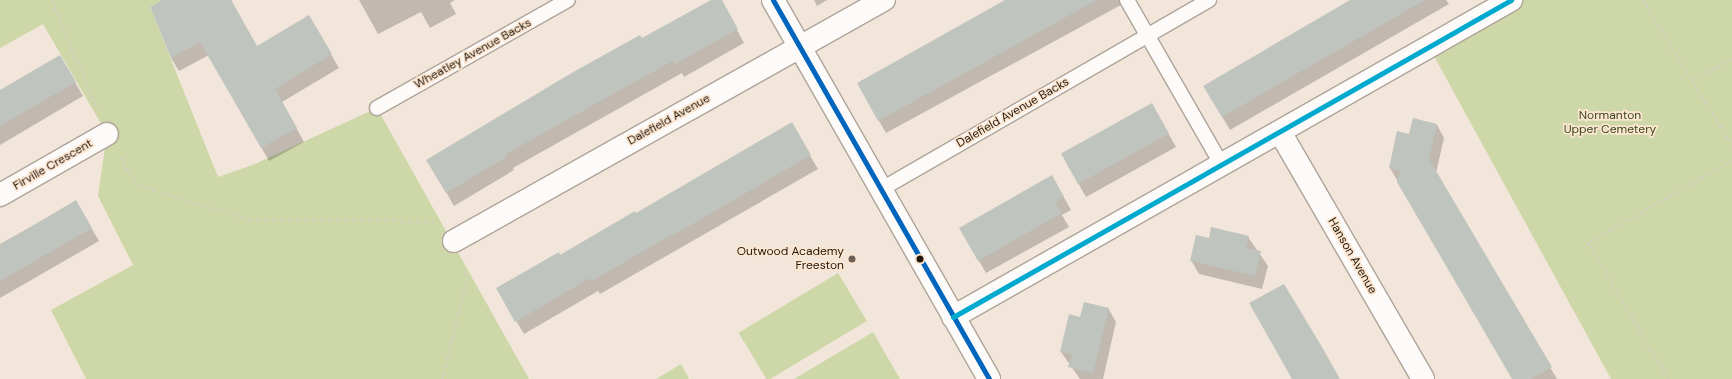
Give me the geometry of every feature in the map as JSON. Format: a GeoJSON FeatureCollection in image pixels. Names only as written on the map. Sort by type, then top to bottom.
{"type":"FeatureCollection","features":[{"type":"Feature","properties":{"kind":"street"},"geometry":{"type":"LineString","coordinates":[[774,0],[798,47],[989,379]]}},
{"type":"Feature","properties":{"kind":"street","name":"Dalefield Avenue"},"geometry":{"type":"LineString","coordinates":[[454,242],[798,47],[884,0]]}},
{"type":"Feature","properties":{"kind":"street"},"geometry":{"type":"LineString","coordinates":[[953,317],[1280,132],[1498,3]]}},
{"type":"Feature","properties":{"kind":"street","name":"Hanson Avenue"},"geometry":{"type":"LineString","coordinates":[[1280,132],[1423,379]]}},
{"type":"Feature","properties":{"kind":"street","name":"Firville Crescent"},"geometry":{"type":"LineString","coordinates":[[0,195],[107,134]]}},
{"type":"Feature","properties":{"kind":"lane","name":"Wheatley Avenue Backs"},"geometry":{"type":"LineString","coordinates":[[377,108],[568,0]]}},
{"type":"Feature","properties":{"kind":"lane"},"geometry":{"type":"LineString","coordinates":[[1127,0],[1222,165]]}},
{"type":"Feature","properties":{"kind":"lane","name":"Dalefield Avenue Backs"},"geometry":{"type":"LineString","coordinates":[[880,190],[1209,0]]}},
{"type":"Feature","properties":{"kind":"path"},"geometry":{"type":"LineString","coordinates":[[52,0],[107,134],[137,185],[248,219],[434,220],[454,242],[467,278],[442,379]]}},
{"type":"Feature","properties":{"kind":"path"},"geometry":{"type":"LineString","coordinates":[[1643,0],[1732,145]]}},
{"type":"Feature","properties":{"kind":"path"},"geometry":{"type":"LineString","coordinates":[[1692,80],[1732,58]]}},
{"type":"Feature","properties":{"kind":"path"},"geometry":{"type":"LineString","coordinates":[[1668,379],[1588,243],[1732,160]]}},
{"type":"Feature","properties":{"kind":"green space"},"geometry":{"type":"Polygon","coordinates":[[[0,0],[162,0],[150,7],[218,177],[255,164],[377,108],[529,379],[86,379],[51,310],[133,265],[98,196],[107,134],[43,24],[0,48],[0,0]]]}},
{"type":"Feature","properties":{"kind":"green space","name":"Normanton Upper Cemetery"},"geometry":{"type":"Polygon","coordinates":[[[1511,0],[1732,0],[1732,379],[1611,379],[1429,47],[1511,0]]]}},
{"type":"Feature","properties":{"kind":"green space"},"geometry":{"type":"Polygon","coordinates":[[[838,273],[867,321],[770,379],[766,379],[739,333],[838,273]]]}},
{"type":"Feature","properties":{"kind":"green space"},"geometry":{"type":"Polygon","coordinates":[[[873,332],[900,379],[794,379],[873,332]]]}},
{"type":"Feature","properties":{"kind":"green space"},"geometry":{"type":"Polygon","coordinates":[[[681,364],[689,379],[656,379],[681,364]]]}},
{"type":"Feature","properties":{"kind":"building"},"geometry":{"type":"Polygon","coordinates":[[[162,0],[231,0],[257,46],[309,15],[332,54],[275,89],[297,128],[261,148],[200,42],[171,58],[150,7],[162,0]]]}},
{"type":"Feature","properties":{"kind":"building"},"geometry":{"type":"Polygon","coordinates":[[[711,0],[722,0],[738,29],[675,64],[673,61],[627,86],[506,154],[508,156],[446,193],[426,160],[575,71],[640,35],[642,38],[711,0]]]}},
{"type":"Feature","properties":{"kind":"building"},"geometry":{"type":"Polygon","coordinates":[[[1005,0],[1097,0],[878,121],[857,83],[1005,0]]]}},
{"type":"Feature","properties":{"kind":"building"},"geometry":{"type":"Polygon","coordinates":[[[1350,0],[1425,0],[1222,117],[1203,86],[1350,0]]]}},
{"type":"Feature","properties":{"kind":"building"},"geometry":{"type":"Polygon","coordinates":[[[60,55],[76,82],[0,126],[0,90],[60,55]]]}},
{"type":"Feature","properties":{"kind":"building"},"geometry":{"type":"Polygon","coordinates":[[[1152,103],[1169,134],[1078,184],[1061,153],[1152,103]]]}},
{"type":"Feature","properties":{"kind":"building"},"geometry":{"type":"Polygon","coordinates":[[[1413,118],[1437,124],[1429,159],[1552,367],[1531,379],[1512,379],[1397,182],[1400,171],[1389,168],[1397,131],[1409,134],[1413,118]]]}},
{"type":"Feature","properties":{"kind":"building"},"geometry":{"type":"Polygon","coordinates":[[[792,122],[811,155],[672,236],[671,235],[592,281],[590,278],[515,322],[496,288],[559,252],[560,255],[635,211],[636,213],[792,122]]]}},
{"type":"Feature","properties":{"kind":"building"},"geometry":{"type":"Polygon","coordinates":[[[1052,175],[1064,197],[1055,202],[1062,213],[978,261],[959,228],[1052,175]]]}},
{"type":"Feature","properties":{"kind":"building"},"geometry":{"type":"Polygon","coordinates":[[[76,200],[92,228],[0,281],[0,245],[76,200]]]}},
{"type":"Feature","properties":{"kind":"building"},"geometry":{"type":"Polygon","coordinates":[[[1211,227],[1249,236],[1246,248],[1261,251],[1255,276],[1190,261],[1196,235],[1209,238],[1211,227]]]}},
{"type":"Feature","properties":{"kind":"building"},"geometry":{"type":"Polygon","coordinates":[[[1284,284],[1340,379],[1292,379],[1249,303],[1284,284]]]}},
{"type":"Feature","properties":{"kind":"building"},"geometry":{"type":"Polygon","coordinates":[[[1084,302],[1109,308],[1093,373],[1068,367],[1072,354],[1060,352],[1069,314],[1080,317],[1084,302]]]}},
{"type":"Feature","properties":{"kind":"transit line"},"geometry":{"type":"LineString","coordinates":[[773,0],[989,379]]}},
{"type":"Feature","properties":{"kind":"transit line"},"geometry":{"type":"LineString","coordinates":[[953,317],[1511,0]]}},
{"type":"Feature","properties":{"kind":"place","name":"Outwood Academy Freeston"},"geometry":{"type":"Point","coordinates":[852,259]}}]}
